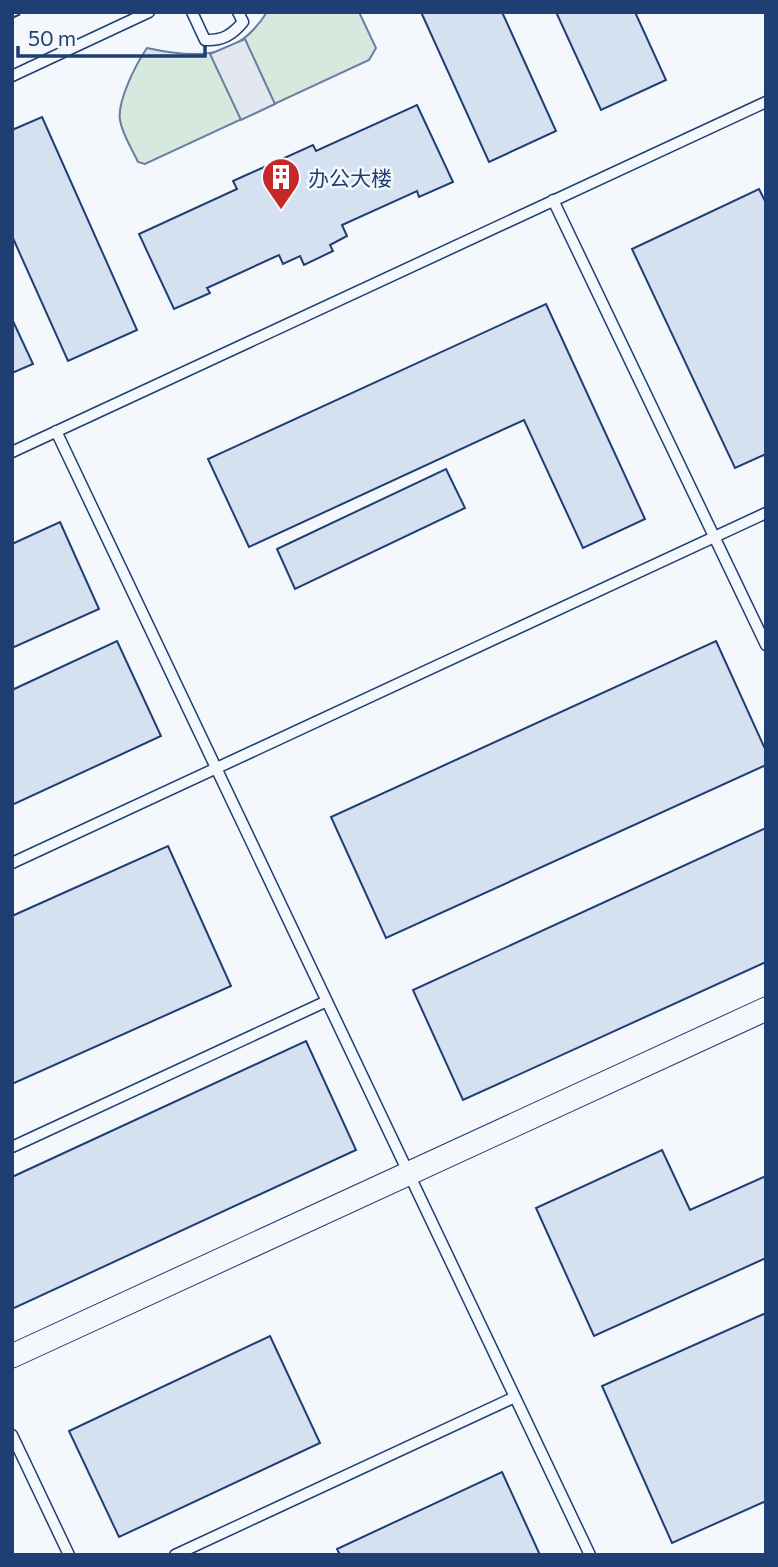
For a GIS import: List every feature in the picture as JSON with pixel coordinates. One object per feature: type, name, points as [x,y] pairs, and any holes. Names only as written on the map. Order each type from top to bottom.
[{"type":"street","points":[[12,1356],[766,1009]]},
{"type":"lane","points":[[12,76],[149,12]]},
{"type":"lane","points":[[192,12],[205,40],[218,41],[234,32],[243,22],[238,12]]},
{"type":"lane","points":[[12,452],[766,102]]},
{"type":"lane","points":[[553,200],[766,645]]},
{"type":"lane","points":[[56,431],[590,1555]]},
{"type":"lane","points":[[12,863],[766,513]]},
{"type":"lane","points":[[12,1147],[327,1002]]},
{"type":"lane","points":[[175,1555],[515,1397]]},
{"type":"lane","points":[[12,1435],[69,1555]]},
{"type":"shaded area","points":[[267,12],[359,12],[376,48],[369,60],[145,164],[138,162],[123,131],[120,112],[128,83],[147,48],[183,54],[214,52],[243,39]]},
{"type":"shaded area","points":[[245,39],[275,104],[241,120],[210,54]]},
{"type":"building","points":[[421,12],[502,12],[556,131],[489,162]]},
{"type":"building","points":[[556,12],[635,12],[666,80],[601,110]]},
{"type":"building","name":"办公大楼","points":[[417,105],[453,182],[419,197],[417,191],[342,225],[347,236],[330,245],[333,251],[304,265],[300,256],[283,264],[279,255],[207,288],[210,293],[174,309],[139,234],[237,189],[233,181],[313,145],[316,151]]},
{"type":"building","points":[[42,117],[137,330],[68,361],[12,236],[12,130]]},
{"type":"building","points":[[759,189],[766,203],[766,454],[735,468],[632,249]]},
{"type":"building","points":[[546,304],[645,519],[583,548],[524,420],[249,547],[208,459]]},
{"type":"building","points":[[12,319],[33,364],[12,373]]},
{"type":"building","points":[[446,469],[465,508],[295,589],[277,549]]},
{"type":"building","points":[[60,522],[99,609],[12,648],[12,544]]},
{"type":"building","points":[[117,641],[161,736],[12,805],[12,690]]},
{"type":"building","points":[[716,641],[766,751],[766,765],[386,938],[331,817]]},
{"type":"building","points":[[766,828],[766,962],[463,1100],[413,990]]},
{"type":"building","points":[[168,846],[231,986],[12,1084],[12,916]]},
{"type":"building","points":[[306,1041],[356,1150],[12,1309],[12,1177]]},
{"type":"building","points":[[662,1150],[690,1210],[766,1176],[766,1258],[594,1336],[536,1208]]},
{"type":"building","points":[[766,1313],[766,1501],[672,1543],[602,1386]]},
{"type":"building","points":[[270,1336],[320,1443],[119,1537],[69,1431]]},
{"type":"building","points":[[502,1472],[540,1555],[340,1555],[337,1549]]},
{"type":"fence","points":[[12,18],[25,12]]},
{"type":"place","name":"办公大楼","points":[[281,211]]}]
